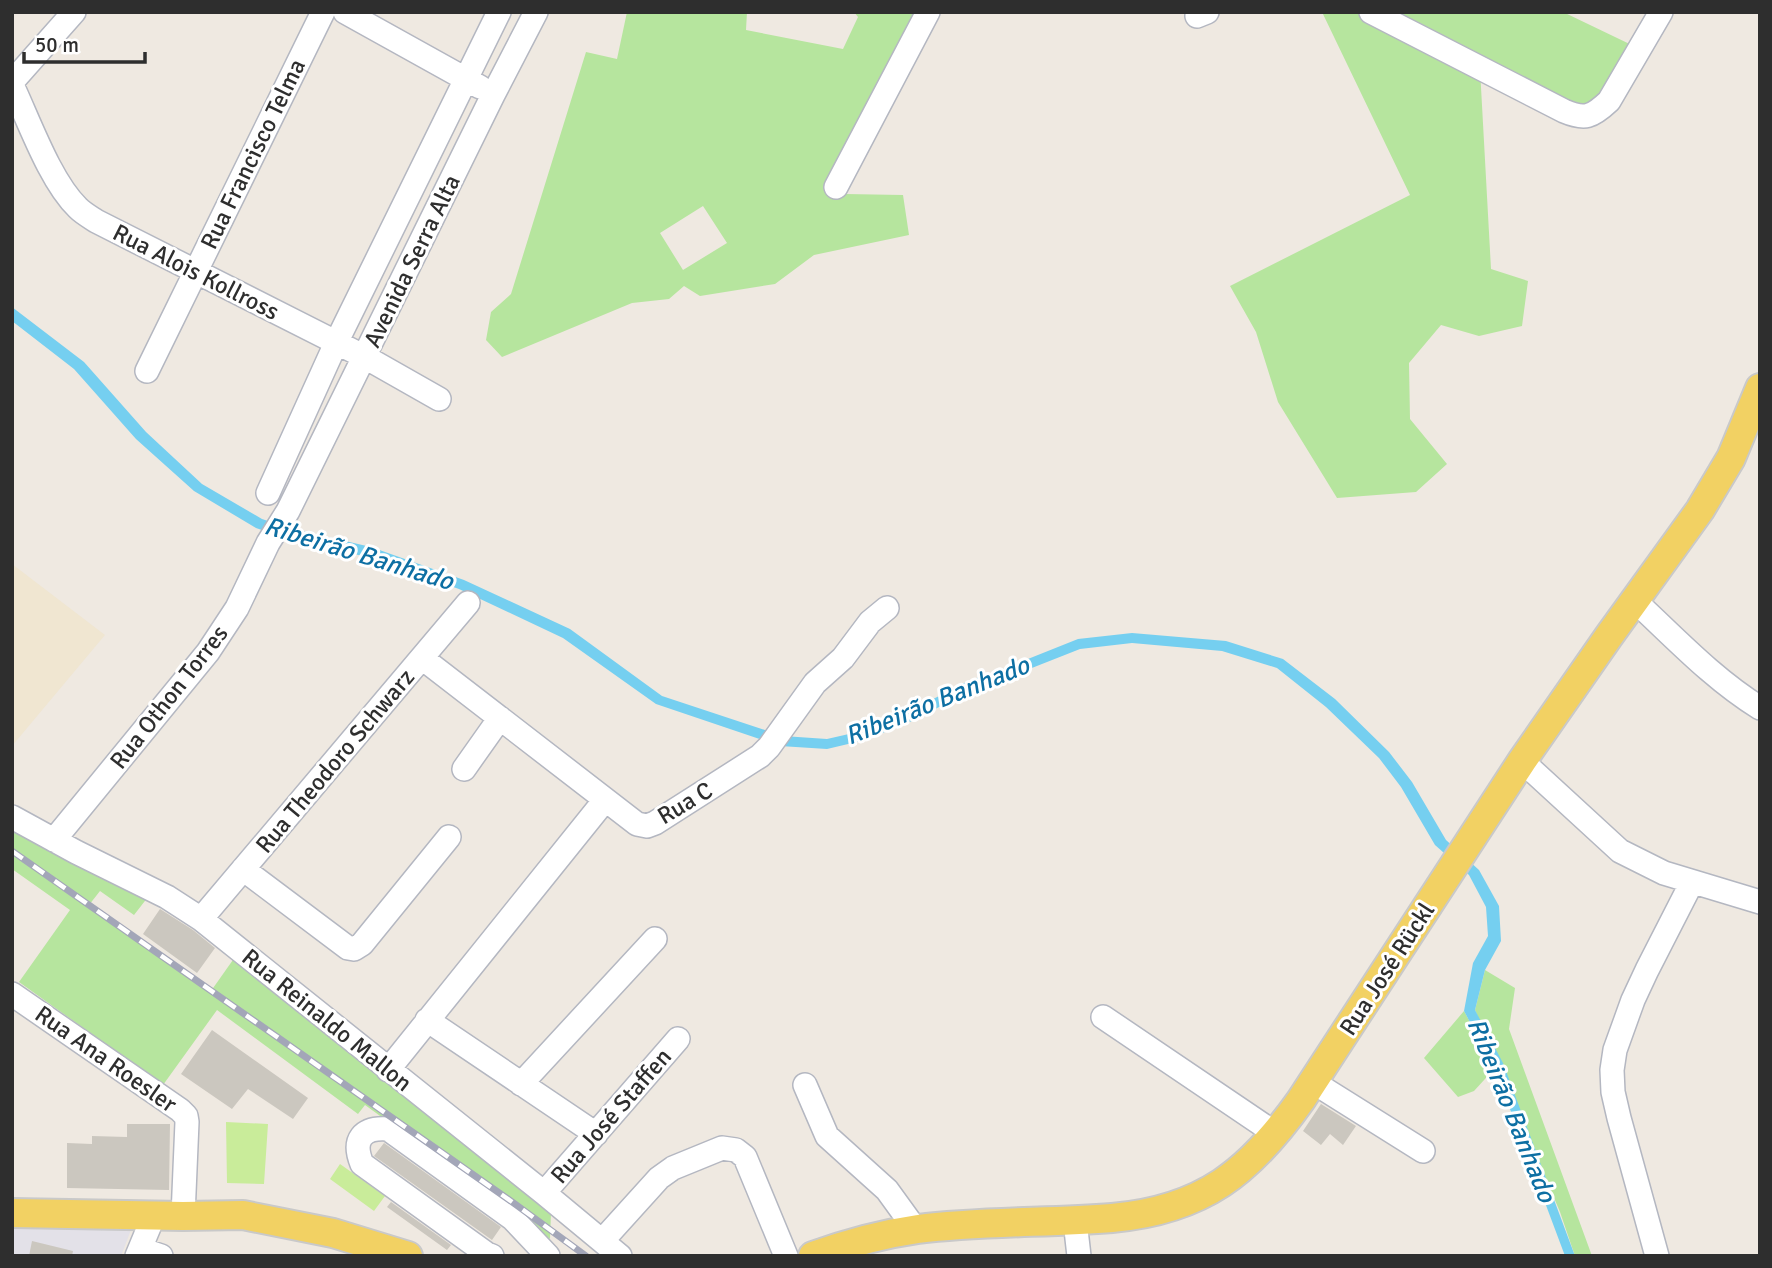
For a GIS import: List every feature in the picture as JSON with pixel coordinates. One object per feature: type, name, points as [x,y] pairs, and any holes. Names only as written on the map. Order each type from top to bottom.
[{"type":"main road","name":"Rua José Rückl","points":[[813,1256],[916,1230],[1137,1216],[1187,1202],[1208,1192],[1233,1177],[1253,1159],[1276,1134],[1313,1082],[1522,761],[1700,510],[1731,458],[1760,388]]},
{"type":"main road","points":[[12,1213],[243,1215],[333,1233],[408,1256]]},
{"type":"street","points":[[12,83],[74,12]]},
{"type":"street","name":"Rua Francisco Telma","points":[[147,371],[323,12]]},
{"type":"street","points":[[345,12],[493,95]]},
{"type":"street","name":"Avenida Serra Alta","points":[[268,494],[336,343],[499,12]]},
{"type":"street","name":"Avenida Serra Alta","points":[[268,543],[288,511],[536,12]]},
{"type":"street","points":[[836,187],[928,12]]},
{"type":"street","points":[[1371,12],[1564,111],[1586,117],[1598,112],[1609,101],[1661,12]]},
{"type":"street","name":"Rua Alois Kollross","points":[[12,83],[53,173],[79,209],[96,221],[365,357],[439,399]]},
{"type":"street","name":"Rua Othon Torres","points":[[54,841],[208,652],[237,608],[268,543]]},
{"type":"street","points":[[1634,600],[1706,666],[1760,708]]},
{"type":"street","name":"Rua Theodoro Schwarz","points":[[201,919],[468,603]]},
{"type":"street","name":"Rua C","points":[[422,658],[637,824],[647,825],[655,823],[753,761],[769,747],[815,683],[850,650],[870,622],[887,608]]},
{"type":"street","points":[[464,769],[500,718]]},
{"type":"street","points":[[1522,761],[1620,851],[1651,868],[1760,902]]},
{"type":"street","points":[[388,1070],[605,800]]},
{"type":"street","name":"Rua Reinaldo Mallon","points":[[12,817],[167,897],[201,919],[620,1256]]},
{"type":"street","points":[[243,869],[354,950],[362,944],[449,837]]},
{"type":"street","points":[[1657,1256],[1619,1118],[1612,1070],[1615,1050],[1633,1000],[1692,882]]},
{"type":"street","points":[[521,1084],[655,939]]},
{"type":"street","name":"Rua Ana Roesler","points":[[12,994],[186,1116],[183,1216]]},
{"type":"street","points":[[1103,1017],[1276,1134]]},
{"type":"street","points":[[427,1020],[596,1134]]},
{"type":"street","name":"Rua José Staffen","points":[[544,1193],[678,1040]]},
{"type":"street","points":[[1313,1082],[1423,1151]]},
{"type":"street","points":[[805,1085],[827,1136],[887,1190],[916,1230]]},
{"type":"street","points":[[492,1256],[362,1164],[357,1150],[361,1136],[373,1128],[388,1129],[513,1219],[548,1256]]},
{"type":"street","points":[[602,1241],[659,1178],[673,1168],[722,1148],[736,1150],[745,1157],[786,1256]]},
{"type":"street","points":[[146,1254],[154,1215]]},
{"type":"street","points":[[1075,1221],[1079,1256]]},
{"type":"shaded area","points":[[12,564],[105,635],[12,746]]},
{"type":"shaded area","points":[[12,1226],[131,1230],[121,1256],[12,1256]]},
{"type":"green space","points":[[627,12],[747,12],[746,30],[843,49],[858,17],[854,12],[917,12],[834,171],[845,194],[903,195],[909,235],[814,255],[775,284],[700,296],[684,286],[669,299],[632,303],[502,357],[486,340],[491,312],[511,294],[586,52],[617,59]],"holes":[[[703,206],[727,243],[683,270],[660,233]]]},
{"type":"green space","points":[[1322,12],[1563,12],[1640,49],[1598,112],[1480,69],[1491,269],[1528,281],[1522,326],[1479,336],[1441,325],[1409,363],[1410,419],[1447,464],[1416,492],[1337,498],[1278,402],[1256,332],[1230,286],[1410,195]]},
{"type":"green space","points":[[12,827],[148,897],[134,915],[100,891],[89,905],[211,991],[235,957],[551,1213],[550,1239],[365,1105],[358,1114],[217,1010],[163,1085],[19,982],[70,910],[12,869]]},
{"type":"green space","points":[[1485,970],[1515,988],[1509,1029],[1592,1256],[1575,1256],[1560,1212],[1475,1010]]},
{"type":"green space","points":[[1464,1011],[1495,1068],[1474,1091],[1458,1097],[1424,1058]]},
{"type":"green space","points":[[226,1122],[268,1124],[264,1184],[227,1183]]},
{"type":"green space","points":[[340,1164],[385,1196],[374,1211],[330,1179]]},
{"type":"water","name":"Ribeirão Banhado","points":[[12,307],[84,362],[146,432],[202,484],[262,519],[371,547],[464,580],[570,629],[662,696],[783,736],[827,739],[862,731],[908,712],[970,680],[1078,639],[1132,633],[1226,641],[1283,659],[1335,699],[1389,752],[1412,782],[1446,840],[1479,870],[1499,906],[1501,941],[1485,970],[1475,1010],[1503,1063],[1575,1256],[1565,1256],[1495,1069],[1464,1011],[1473,963],[1488,936],[1486,907],[1469,875],[1435,845],[1401,787],[1379,758],[1326,707],[1277,668],[1222,651],[1132,643],[1080,649],[974,689],[912,721],[865,740],[827,749],[780,746],[656,704],[563,638],[459,589],[367,557],[285,538],[256,528],[194,491],[136,439],[74,369],[12,321]]},
{"type":"building","points":[[160,909],[215,948],[197,973],[143,934]]},
{"type":"building","points":[[212,1030],[308,1098],[293,1119],[248,1089],[232,1109],[181,1074]]},
{"type":"building","points":[[1321,1104],[1356,1126],[1343,1145],[1330,1134],[1321,1145],[1303,1131]]},
{"type":"building","points":[[127,1124],[170,1124],[169,1190],[67,1188],[67,1143],[92,1144],[92,1136],[127,1137]]},
{"type":"building","points":[[384,1143],[501,1227],[492,1240],[374,1156]]},
{"type":"building","points":[[391,1202],[451,1245],[447,1250],[387,1207]]},
{"type":"building","points":[[32,1241],[73,1251],[72,1256],[29,1256]]},
{"type":"railway","points":[[12,851],[586,1256]]}]
